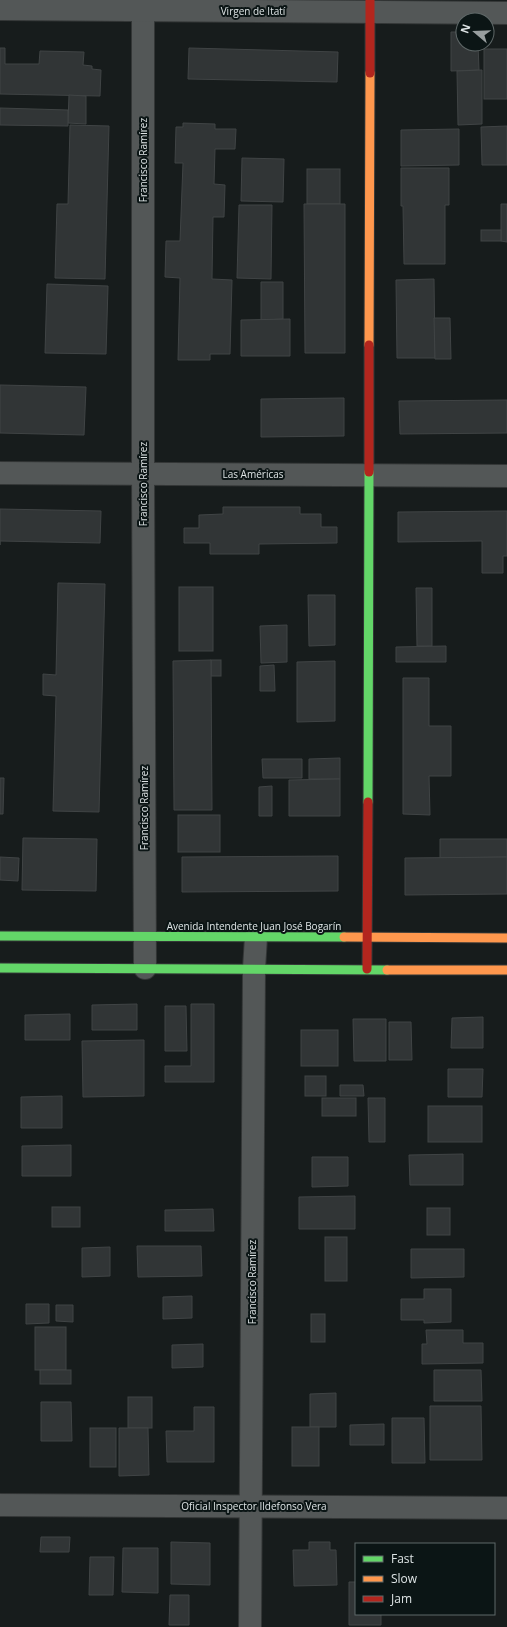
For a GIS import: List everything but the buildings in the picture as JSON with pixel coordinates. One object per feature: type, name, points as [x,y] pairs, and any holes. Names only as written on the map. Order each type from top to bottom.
[{"type":"street","name":"Virgen de Itatí","points":[[0,9],[143,5],[370,6],[507,13]]},
{"type":"street","name":"Francisco Ramírez","points":[[143,5],[145,968]]},
{"type":"street","points":[[367,969],[370,6]]},
{"type":"street","name":"Las Américas","points":[[0,473],[507,476]]},
{"type":"street","name":"Avenida Intendente Juan José Bogarín","points":[[0,936],[507,938]]},
{"type":"street","name":"Francisco Ramírez","points":[[250,1627],[254,969],[256,937]]},
{"type":"street","points":[[0,968],[507,970]]},
{"type":"street","name":"Oficial Inspector Ildefonso Vera","points":[[0,1505],[507,1508]]},
{"type":"traffic: fast","points":[[368,802],[369,472]]},
{"type":"traffic: fast","points":[[0,936],[344,937]]},
{"type":"traffic: fast","points":[[0,968],[387,970]]},
{"type":"traffic: slow","points":[[369,345],[370,73]]},
{"type":"traffic: slow","points":[[344,937],[507,938]]},
{"type":"traffic: slow","points":[[387,970],[507,970]]},
{"type":"traffic: jam","points":[[370,0],[370,73]]},
{"type":"traffic: jam","points":[[369,345],[369,472]]},
{"type":"traffic: jam","points":[[367,969],[368,802]]}]
